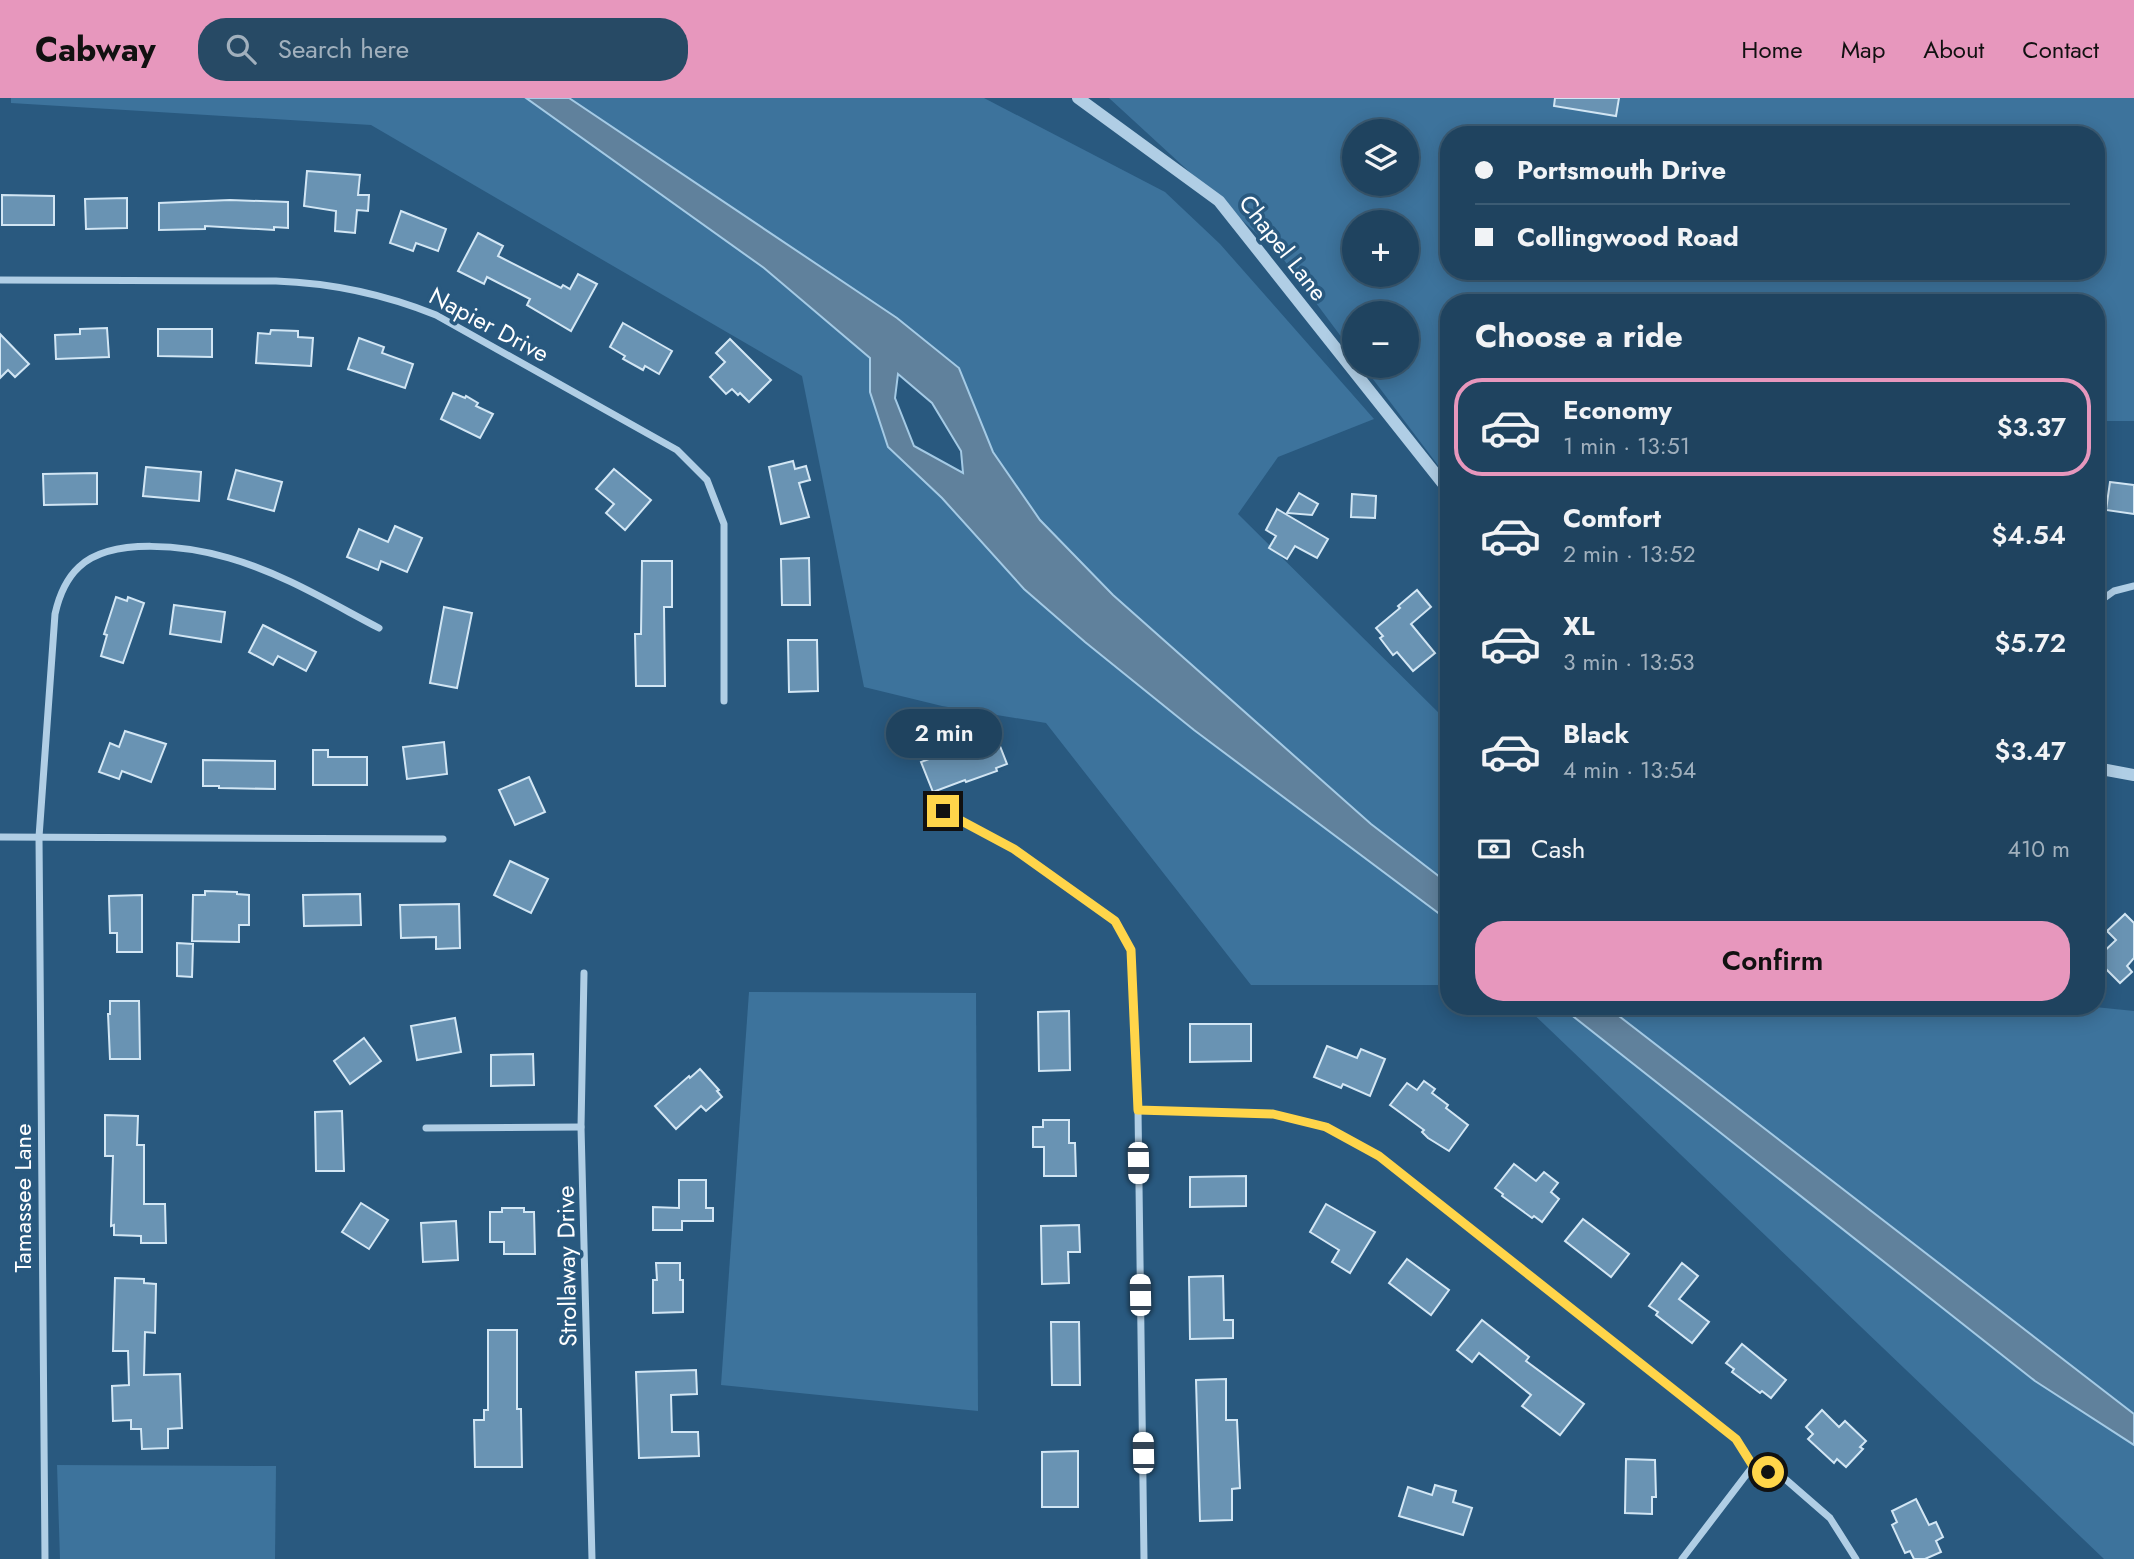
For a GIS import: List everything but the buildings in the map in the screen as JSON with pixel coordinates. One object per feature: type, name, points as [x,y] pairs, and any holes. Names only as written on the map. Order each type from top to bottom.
[{"type":"street","name":"Chapel Lane","points":[[1078,98],[1219,201],[1440,480]]},
{"type":"street","name":"Napier Drive","points":[[0,280],[276,281],[314,283],[360,291],[405,303],[436,315],[677,450],[708,480],[724,524],[724,701]]},
{"type":"street","name":"Tamassee Lane","points":[[46,1559],[39,837],[55,614],[60,594],[79,566],[102,552],[136,547],[175,548],[228,558],[284,579],[379,628]]},
{"type":"street","points":[[2105,598],[2114,591],[2134,586]]},
{"type":"street","points":[[2105,770],[2134,775]]},
{"type":"street","points":[[943,811],[1014,849],[1115,921],[1131,950],[1138,1110],[1144,1559]]},
{"type":"street","points":[[0,836],[443,839]]},
{"type":"street","name":"Strollaway Drive","points":[[584,973],[581,1127],[592,1559]]},
{"type":"street","points":[[1138,1110],[1273,1114],[1326,1127],[1379,1156],[1736,1439],[1753,1466],[1784,1478],[1830,1518],[1856,1559]]},
{"type":"street","points":[[426,1128],[581,1127]]},
{"type":"street","points":[[1682,1559],[1753,1466]]},
{"type":"shaded area","points":[[11,98],[526,98],[764,268],[871,359],[870,392],[888,447],[942,498],[1024,589],[1194,730],[1440,914],[1440,985],[1251,985],[1046,723],[942,706],[864,687],[802,376],[371,125],[11,103]]},
{"type":"shaded area","points":[[526,98],[569,98],[897,318],[959,368],[993,452],[1040,520],[1113,595],[1371,824],[1440,877],[1440,914],[1194,730],[1024,589],[942,498],[888,447],[870,392],[870,358],[764,268]],"holes":[[[898,374],[932,403],[961,451],[963,473],[914,446],[895,398]]]},
{"type":"shaded area","points":[[569,98],[984,98],[1165,192],[1220,244],[1374,419],[1278,457],[1238,514],[1440,714],[1440,877],[1371,824],[1113,595],[1040,520],[993,452],[959,368],[897,318]]},
{"type":"shaded area","points":[[1109,98],[2134,98],[2134,421],[2105,421],[2105,294],[1440,294],[1440,468],[1372,378],[1419,378],[1419,301],[1342,301],[1342,338],[1281,256]]},
{"type":"shaded area","points":[[749,992],[976,993],[978,1411],[721,1385]]},
{"type":"shaded area","points":[[2105,1008],[2134,1011],[2134,1414],[1618,1015],[2105,1015]]},
{"type":"shaded area","points":[[1534,1015],[1571,1015],[2035,1381],[2134,1445],[2134,1559],[2104,1559]]},
{"type":"shaded area","points":[[1571,1015],[1618,1015],[2134,1414],[2134,1445],[2035,1381]]},
{"type":"shaded area","points":[[57,1465],[276,1466],[275,1559],[60,1559]]},
{"type":"route","points":[[943,811],[1014,849],[1115,921],[1131,950],[1138,1110],[1273,1114],[1326,1127],[1379,1156],[1736,1439],[1753,1466],[1768,1472]]}]
